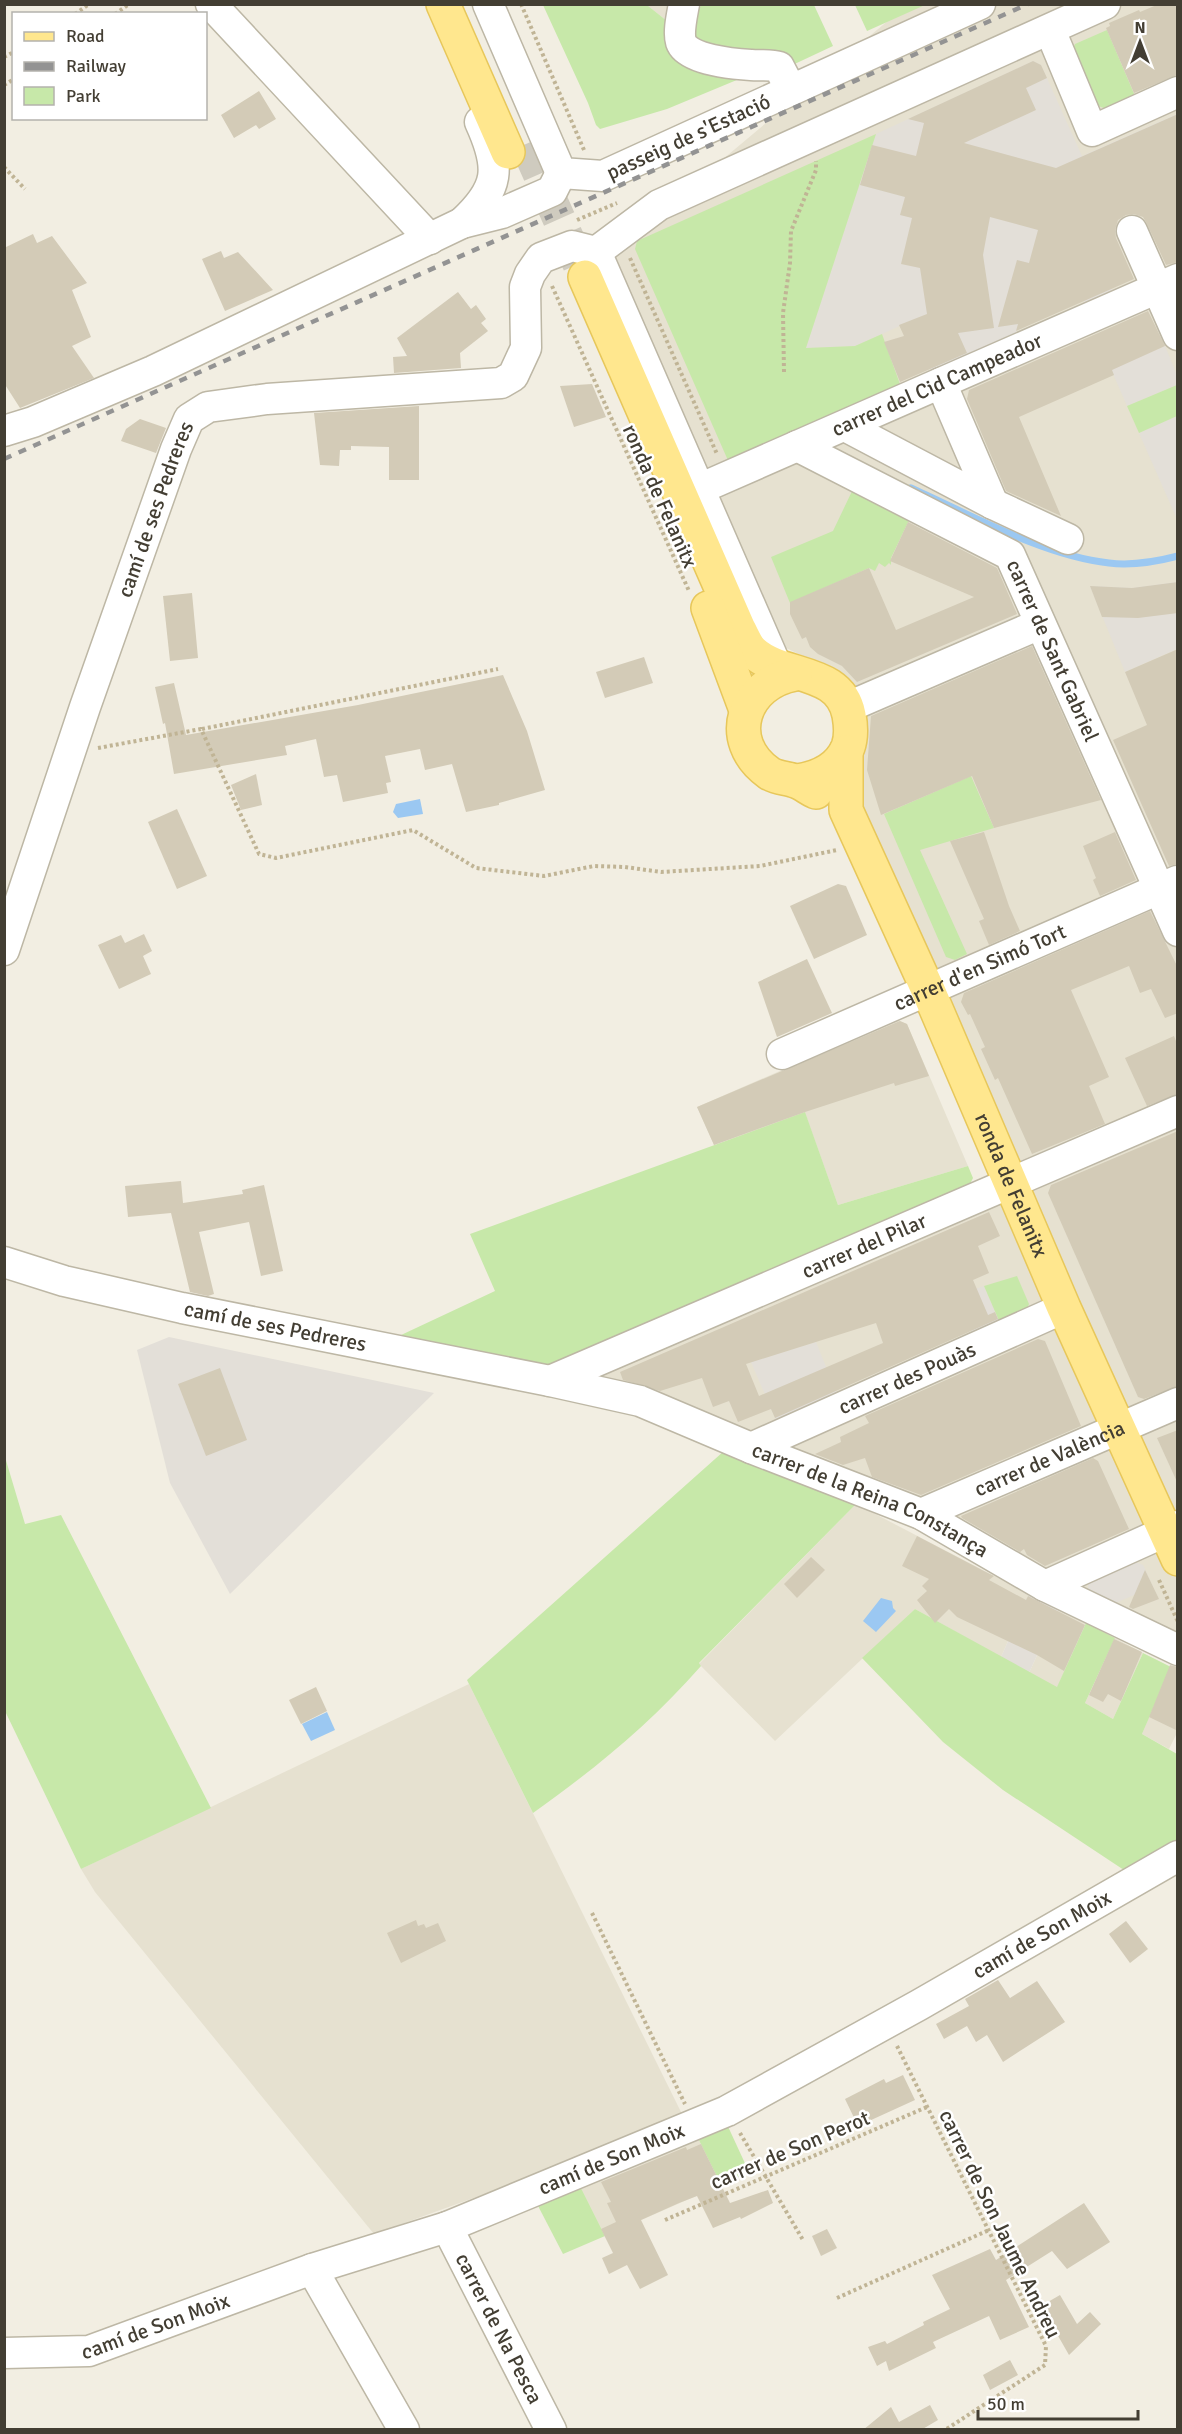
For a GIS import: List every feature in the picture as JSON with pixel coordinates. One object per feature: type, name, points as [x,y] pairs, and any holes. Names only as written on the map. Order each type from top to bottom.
[{"type":"main road","points":[[443,4],[517,148],[467,4]]},
{"type":"main road","name":"ronda de Felanitx","points":[[583,271],[739,629],[753,652],[785,669]]},
{"type":"main road","name":"ronda de Felanitx","points":[[583,271],[746,710]]},
{"type":"main road","points":[[785,669],[813,676],[830,685],[848,707],[851,727],[846,752],[846,810],[797,781],[770,774],[753,758],[745,741],[746,710],[757,692],[785,669]]},
{"type":"main road","points":[[797,781],[816,778],[829,771],[846,752]]},
{"type":"main road","name":"ronda de Felanitx","points":[[846,810],[928,990],[1118,1429],[1173,1539]]},
{"type":"street","points":[[211,4],[430,239]]},
{"type":"street","points":[[426,4],[493,150],[494,167],[491,187],[480,206],[462,224]]},
{"type":"street","points":[[4,431],[33,422],[153,371],[462,224],[502,213],[552,191],[561,173],[488,4]]},
{"type":"street","points":[[684,4],[681,18],[681,42],[687,51],[700,57],[716,60],[779,67],[791,90]]},
{"type":"street","name":"passeig de s'Estació","points":[[561,173],[603,176],[980,4]]},
{"type":"street","points":[[785,669],[698,490],[583,271],[659,205],[1105,4]]},
{"type":"street","points":[[1050,30],[1092,131],[1178,92]]},
{"type":"street","points":[[1132,231],[1168,283],[1178,335]]},
{"type":"street","name":"camí de ses Pedreres","points":[[4,950],[70,753],[176,449],[189,419],[208,407],[267,399],[501,383],[513,376],[526,348],[525,286],[540,258],[572,246],[583,271]]},
{"type":"street","name":"carrer del Cid Campeador","points":[[698,490],[1168,283]]},
{"type":"street","points":[[941,383],[993,504]]},
{"type":"street","points":[[844,426],[993,504],[1068,538]]},
{"type":"street","name":"carrer de Sant Gabriel","points":[[797,446],[1010,555],[1040,624],[1168,885],[1178,931]]},
{"type":"street","points":[[848,707],[1040,624]]},
{"type":"street","name":"carrer d'en Simó Tort","points":[[782,1054],[1168,885]]},
{"type":"street","name":"carrer del Pilar","points":[[550,1381],[1178,1111]]},
{"type":"street","name":"camí de ses Pedreres","points":[[4,1262],[64,1281],[182,1308],[550,1381]]},
{"type":"street","name":"carrer des Pouàs","points":[[751,1448],[1064,1308]]},
{"type":"street","name":"carrer de la Reina Constança","points":[[550,1381],[640,1401],[751,1448],[921,1514],[1045,1586],[1178,1650]]},
{"type":"street","name":"carrer de València","points":[[921,1514],[1178,1403]]},
{"type":"street","points":[[1045,1586],[1173,1539]]},
{"type":"street","name":"camí de Son Moix","points":[[4,2354],[89,2350],[312,2269],[447,2227],[695,2125],[727,2111],[886,2023],[1178,1856]]},
{"type":"street","name":"carrer de Na Pesca","points":[[447,2227],[551,2430]]},
{"type":"street","points":[[312,2269],[404,2430]]},
{"type":"path","points":[[522,4],[585,154]]},
{"type":"path","points":[[784,372],[783,313],[790,263],[791,231],[816,170],[817,155],[809,138]]},
{"type":"path","points":[[4,167],[25,189]]},
{"type":"path","points":[[628,248],[650,304],[728,477]]},
{"type":"path","points":[[70,753],[498,669]]},
{"type":"path","points":[[201,729],[259,854],[276,858],[413,830],[476,868],[544,876],[594,866],[661,872],[760,866],[839,850],[860,842]]},
{"type":"path","points":[[592,1913],[695,2125]]},
{"type":"path","name":"carrer de Son Jaume Andreu","points":[[886,2023],[1046,2346],[1045,2365],[945,2430]]},
{"type":"path","name":"carrer de Son Perot","points":[[665,2220],[927,2108]]},
{"type":"path","points":[[727,2111],[803,2240]]},
{"type":"path","points":[[837,2298],[988,2230]]},
{"type":"shaded area","points":[[647,5],[701,5],[687,37]]},
{"type":"shaded area","points":[[901,5],[1177,5],[1177,1641],[589,1380],[1004,1197],[841,826],[839,679],[784,647],[605,258],[902,9]]},
{"type":"shaded area","points":[[1033,61],[1041,65],[1082,156],[1177,114],[1089,236],[1113,292],[1085,304],[1069,266],[1030,282],[1016,334],[931,371],[911,321],[855,346],[806,348],[876,134]]},
{"type":"shaded area","points":[[1165,346],[1177,375],[1177,385],[1127,406],[1111,369]]},
{"type":"shaded area","points":[[1177,416],[1177,519],[1139,433]]},
{"type":"shaded area","points":[[1177,582],[1177,649],[1125,672],[1090,586],[1132,588]]},
{"type":"shaded area","points":[[897,1020],[907,1024],[968,1166],[838,1205],[805,1113],[714,1145],[697,1107]]},
{"type":"shaded area","points":[[984,1286],[1000,1323],[973,1335],[957,1295]]},
{"type":"shaded area","points":[[169,1337],[434,1393],[230,1594],[170,1483],[137,1350]]},
{"type":"shaded area","points":[[816,1342],[837,1394],[776,1420],[751,1362]]},
{"type":"shaded area","points":[[856,1504],[1029,1594],[1001,1657],[915,1609],[775,1741],[699,1664]]},
{"type":"shaded area","points":[[1135,1562],[1143,1565],[1153,1587],[1113,1604],[1088,1593],[1088,1584]]},
{"type":"shaded area","points":[[1029,1594],[1058,1609],[1029,1673],[1001,1657]]},
{"type":"shaded area","points":[[1058,1609],[1086,1623],[1057,1688],[1029,1673]]},
{"type":"shaded area","points":[[1115,1638],[1143,1653],[1113,1719],[1085,1703]]},
{"type":"shaded area","points":[[1177,1671],[1178,1731],[1169,1749],[1142,1734],[1149,1717]]},
{"type":"shaded area","points":[[469,1684],[682,2114],[520,2181],[374,2234],[95,1892],[81,1869]]},
{"type":"shaded area","points":[[695,2132],[721,2185],[605,2236],[579,2184]]},
{"type":"green space","points":[[543,5],[647,5],[687,37],[701,5],[814,5],[833,46],[769,76],[744,77],[667,109],[600,129],[596,125]]},
{"type":"green space","points":[[855,5],[925,5],[867,31]]},
{"type":"green space","points":[[1107,30],[1135,96],[1106,109],[1096,105],[1072,51],[1075,44]]},
{"type":"green space","points":[[876,134],[806,348],[855,346],[882,334],[901,387],[730,465],[635,249],[637,241]]},
{"type":"green space","points":[[1177,385],[1177,416],[1139,433],[1127,406]]},
{"type":"green space","points":[[854,487],[912,514],[891,558],[891,565],[889,563],[885,567],[879,563],[875,571],[869,568],[790,603],[771,557],[833,531]]},
{"type":"green space","points":[[971,776],[994,828],[920,850],[967,954],[955,960],[946,957],[884,814]]},
{"type":"green space","points":[[805,1112],[838,1205],[968,1166],[973,1178],[969,1186],[531,1375],[384,1343],[495,1291],[470,1234]]},
{"type":"green space","points":[[1017,1276],[1029,1304],[1026,1312],[1000,1323],[984,1286]]},
{"type":"green space","points":[[724,1451],[856,1504],[699,1663],[701,1666],[662,1708],[600,1762],[533,1813],[467,1680]]},
{"type":"green space","points":[[5,1457],[25,1524],[61,1515],[211,1808],[81,1869],[5,1711]]},
{"type":"green space","points":[[915,1609],[1057,1687],[1086,1623],[1115,1638],[1085,1703],[1113,1719],[1143,1653],[1171,1667],[1142,1734],[1177,1754],[1177,1851],[1133,1876],[1003,1790],[943,1742],[862,1658]]},
{"type":"green space","points":[[725,2120],[749,2172],[721,2185],[695,2132]]},
{"type":"green space","points":[[579,2184],[605,2236],[563,2254],[536,2202]]},
{"type":"water","points":[[420,799],[423,814],[398,818],[393,812],[396,804]]},
{"type":"water","points":[[881,1598],[892,1601],[896,1611],[876,1632],[863,1621]]},
{"type":"water","points":[[327,1712],[335,1730],[311,1741],[302,1724]]},
{"type":"building","points":[[1159,4],[1178,4],[1177,75],[1134,93],[1106,28],[1110,26],[1109,23]]},
{"type":"building","points":[[1033,61],[1041,65],[1047,78],[1026,88],[1036,110],[964,143],[1056,168],[1178,114],[1178,262],[1166,265],[1143,217],[1134,214],[1126,215],[1118,220],[1115,230],[1116,238],[1134,279],[1016,331],[1018,324],[998,327],[1017,260],[1029,263],[1038,230],[990,217],[983,255],[994,328],[958,333],[967,353],[900,382],[884,342],[904,336],[899,325],[927,314],[920,268],[901,264],[912,218],[900,215],[905,197],[860,185],[872,145],[916,156],[924,123],[908,119]]},
{"type":"building","points":[[259,91],[276,119],[259,129],[256,125],[234,138],[221,115]]},
{"type":"building","points":[[33,234],[37,243],[52,236],[87,283],[72,290],[91,337],[72,346],[94,378],[20,408],[4,383],[4,248]]},
{"type":"building","points":[[221,251],[224,258],[238,252],[273,290],[225,311],[202,259]]},
{"type":"building","points":[[458,292],[471,309],[476,305],[486,319],[481,323],[488,331],[460,353],[461,368],[394,373],[393,357],[407,356],[397,338]]},
{"type":"building","points":[[1148,311],[1165,346],[1112,370],[1114,375],[1019,417],[1061,516],[1006,491],[967,399],[969,390]]},
{"type":"building","points":[[592,384],[606,417],[574,427],[560,386]]},
{"type":"building","points":[[419,406],[419,480],[389,480],[389,447],[351,446],[351,450],[340,450],[339,466],[320,465],[314,413]]},
{"type":"building","points":[[140,419],[166,428],[156,453],[121,441],[126,429]]},
{"type":"building","points":[[908,522],[997,568],[1017,614],[857,682],[842,666],[818,654],[810,647],[806,637],[802,639],[790,614],[790,602],[869,568],[896,630],[974,597],[890,561]]},
{"type":"building","points":[[1178,582],[1178,613],[1138,618],[1102,617],[1090,586],[1132,588]]},
{"type":"building","points":[[192,593],[198,658],[170,661],[163,596]]},
{"type":"building","points":[[1032,646],[1101,800],[994,828],[972,776],[881,815],[867,770],[871,716]]},
{"type":"building","points":[[1178,649],[1178,864],[1169,866],[1113,740],[1147,725],[1125,672]]},
{"type":"building","points":[[644,657],[653,683],[605,698],[596,672]]},
{"type":"building","points":[[503,675],[527,731],[545,790],[499,803],[499,805],[466,812],[452,764],[425,770],[420,749],[385,756],[391,782],[386,783],[388,793],[343,802],[337,775],[324,777],[316,739],[285,746],[287,755],[174,774],[165,723],[163,724],[155,687],[174,683],[186,735],[358,705]]},
{"type":"building","points":[[256,774],[262,805],[241,810],[231,785]]},
{"type":"building","points":[[177,809],[207,876],[177,889],[148,822]]},
{"type":"building","points":[[984,832],[1020,931],[989,945],[979,921],[984,919],[950,841]]},
{"type":"building","points":[[1115,832],[1136,880],[1100,896],[1093,880],[1096,878],[1083,846]]},
{"type":"building","points":[[838,884],[846,886],[867,935],[814,959],[790,906]]},
{"type":"building","points":[[1150,911],[1178,968],[1178,1013],[1165,1018],[1151,989],[1140,993],[1129,966],[1071,990],[1109,1077],[1089,1086],[1105,1124],[1032,1154],[998,1078],[995,1080],[981,1049],[985,1047],[970,1014],[968,1015],[961,1002],[964,993]]},
{"type":"building","points":[[144,934],[152,951],[143,956],[151,974],[119,989],[98,945],[121,935],[125,943]]},
{"type":"building","points":[[807,959],[832,1013],[777,1037],[758,982]]},
{"type":"building","points":[[900,1021],[907,1024],[929,1076],[895,1086],[894,1083],[714,1145],[697,1107]]},
{"type":"building","points":[[1174,1036],[1178,1046],[1178,1094],[1147,1106],[1125,1058]]},
{"type":"building","points":[[1178,1131],[1178,1386],[1144,1399],[1138,1397],[1048,1193],[1051,1185]]},
{"type":"building","points":[[181,1181],[183,1203],[243,1194],[242,1190],[264,1185],[283,1271],[261,1276],[249,1222],[199,1232],[214,1294],[208,1296],[190,1292],[171,1213],[128,1217],[125,1186]]},
{"type":"building","points":[[989,1212],[1000,1236],[978,1246],[989,1273],[973,1280],[988,1315],[995,1312],[998,1319],[775,1418],[771,1409],[738,1422],[729,1401],[713,1407],[702,1378],[660,1391],[623,1380],[620,1372]],"holes":[[[876,1323],[883,1343],[759,1396],[746,1364]]]},
{"type":"building","points":[[1038,1339],[1045,1341],[1081,1426],[921,1495],[872,1477],[865,1458],[843,1465],[815,1454],[841,1442],[840,1437],[869,1423],[865,1416]]},
{"type":"building","points":[[220,1368],[247,1440],[206,1456],[178,1384]]},
{"type":"building","points":[[1178,1430],[1178,1484],[1157,1438]]},
{"type":"building","points":[[1093,1458],[1098,1461],[1129,1529],[1045,1566],[1027,1555],[1024,1549],[1020,1552],[961,1516]]},
{"type":"building","points":[[917,1536],[994,1576],[989,1580],[1026,1600],[1028,1596],[1085,1625],[1064,1671],[1037,1655],[957,1617],[949,1609],[935,1623],[917,1600],[927,1591],[922,1586],[929,1579],[902,1566]]},
{"type":"building","points":[[811,1557],[825,1570],[797,1598],[784,1584]]},
{"type":"building","points":[[1145,1570],[1159,1599],[1133,1609],[1129,1607]]},
{"type":"building","points":[[1114,1639],[1142,1652],[1121,1701],[1108,1694],[1103,1702],[1089,1695]]},
{"type":"building","points":[[1170,1665],[1178,1667],[1178,1731],[1149,1717]]},
{"type":"building","points":[[316,1687],[327,1711],[301,1724],[289,1700]]},
{"type":"building","points":[[416,1920],[418,1926],[424,1924],[426,1928],[438,1923],[446,1941],[401,1963],[387,1933]]},
{"type":"building","points":[[1126,1921],[1148,1949],[1130,1963],[1109,1934]]},
{"type":"building","points":[[998,1980],[1010,1998],[1037,1981],[1065,2022],[1003,2062],[987,2035],[976,2042],[967,2026],[944,2039],[936,2024],[969,2006],[965,1999]]},
{"type":"building","points":[[903,2075],[915,2100],[858,2126],[845,2099],[884,2079],[886,2083]]},
{"type":"building","points":[[701,2144],[730,2203],[768,2190],[773,2203],[741,2219],[740,2217],[713,2228],[697,2196],[679,2203],[641,2220],[668,2275],[640,2289],[627,2265],[609,2274],[602,2258],[613,2253],[601,2229],[616,2222],[607,2203],[611,2202],[601,2182],[686,2147],[687,2150]]},
{"type":"building","points":[[1084,2203],[1110,2242],[1067,2269],[1052,2251],[1006,2280],[1029,2327],[1000,2340],[989,2316],[933,2342],[936,2348],[889,2371],[886,2361],[877,2366],[868,2347],[885,2341],[887,2344],[950,2309],[932,2275],[990,2249],[996,2260]]},
{"type":"building","points":[[827,2229],[837,2248],[821,2256],[812,2236]]},
{"type":"building","points":[[1060,2295],[1077,2324],[1090,2312],[1101,2324],[1069,2355],[1041,2306]]},
{"type":"building","points":[[1010,2360],[1018,2375],[990,2390],[983,2375]]},
{"type":"building","points":[[930,2405],[938,2420],[921,2430],[863,2430],[891,2407],[899,2422]]},
{"type":"waterway","points":[[911,488],[1008,533],[1084,559],[1135,564],[1178,556]]},
{"type":"tunnel","points":[[526,144],[583,273]]},
{"type":"railway","points":[[4,459],[1028,4]]}]
